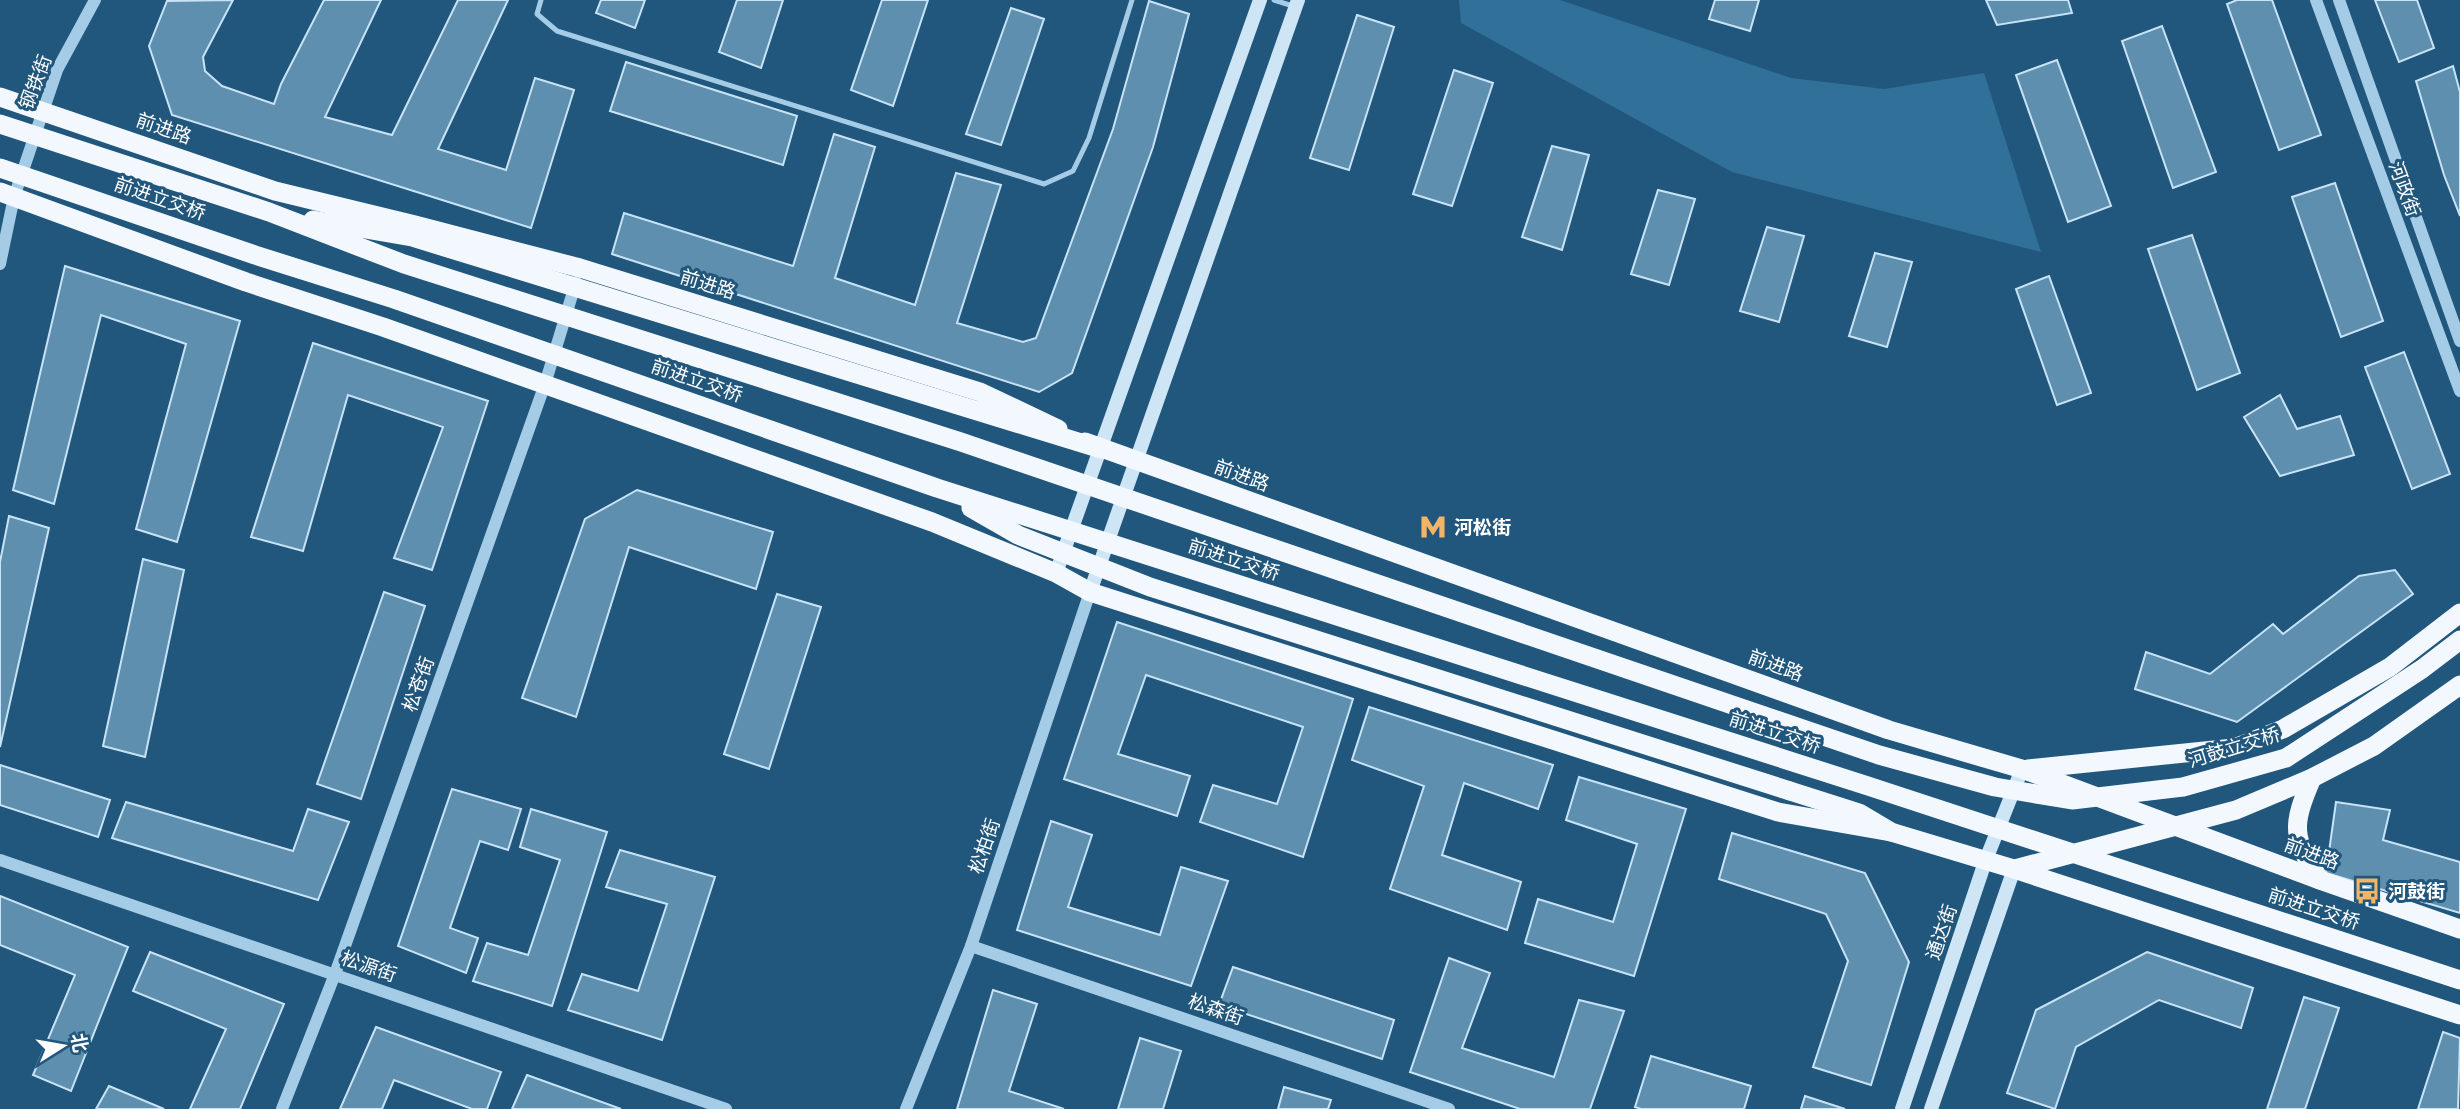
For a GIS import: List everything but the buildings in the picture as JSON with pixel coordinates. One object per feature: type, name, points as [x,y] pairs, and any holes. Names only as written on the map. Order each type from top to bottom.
[{"type":"highway","name":"前进路","points":[[0,97],[275,191],[580,268],[980,392],[1101,449],[1889,730],[2022,769],[2460,929]]},
{"type":"highway","name":"前进立交桥","points":[[0,124],[269,212],[404,264],[961,442],[1879,755],[1995,787],[2072,800]]},
{"type":"highway","name":"前进立交桥","points":[[0,167],[255,255],[407,303],[937,488],[1894,794],[2460,980]]},
{"type":"highway","points":[[7,195],[246,282],[545,384],[932,522],[1056,573],[1090,592],[1778,812],[1891,832],[2014,869],[2460,1015]]},
{"type":"highway","points":[[269,212],[412,237],[1101,449]]},
{"type":"highway","points":[[937,488],[1018,534],[1150,587],[1790,790],[1859,813],[1891,832]]},
{"type":"highway","points":[[2022,769],[2234,748],[2283,729],[2390,667],[2460,613]]},
{"type":"highway","name":"河鼓立交桥","points":[[2072,800],[2183,787],[2286,758],[2422,669],[2460,640]]},
{"type":"highway","points":[[2014,869],[2236,810],[2312,778],[2374,746],[2460,685]]},
{"type":"highway","points":[[2312,778],[2303,798],[2297,836],[2302,853],[2320,880]]},
{"type":"main road","points":[[1056,573],[1260,0]]},
{"type":"main road","points":[[1090,592],[1297,3]]},
{"type":"main road","name":"通达街","points":[[1902,1109],[1985,862],[2022,769]]},
{"type":"main road","points":[[1931,1109],[2014,869]]},
{"type":"street","name":"钢铁街","points":[[0,264],[7,195],[44,110],[57,70],[95,0]]},
{"type":"street","name":"河政街","points":[[2316,0],[2460,391]]},
{"type":"street","name":"河政街","points":[[2339,0],[2460,341]]},
{"type":"street","name":"松苍街","points":[[282,1109],[335,974],[545,384],[580,268]]},
{"type":"street","name":"松柏街","points":[[906,1109],[971,946],[1090,592]]},
{"type":"street","name":"松源街","points":[[0,860],[726,1109]]},
{"type":"street","name":"松森街","points":[[971,946],[1449,1109]]},
{"type":"lane","points":[[541,0],[537,14],[557,31],[1044,184],[1073,171],[1090,138],[1132,0]]},
{"type":"lane","points":[[1274,0],[1297,3]]},
{"type":"shaded area","points":[[1459,0],[1560,0],[1791,78],[1884,89],[1984,73],[2041,252],[1732,172],[1461,23]]},
{"type":"place","name":"河松街","points":[[1433,527]]},
{"type":"place","name":"河鼓街","points":[[2367,891]]}]
